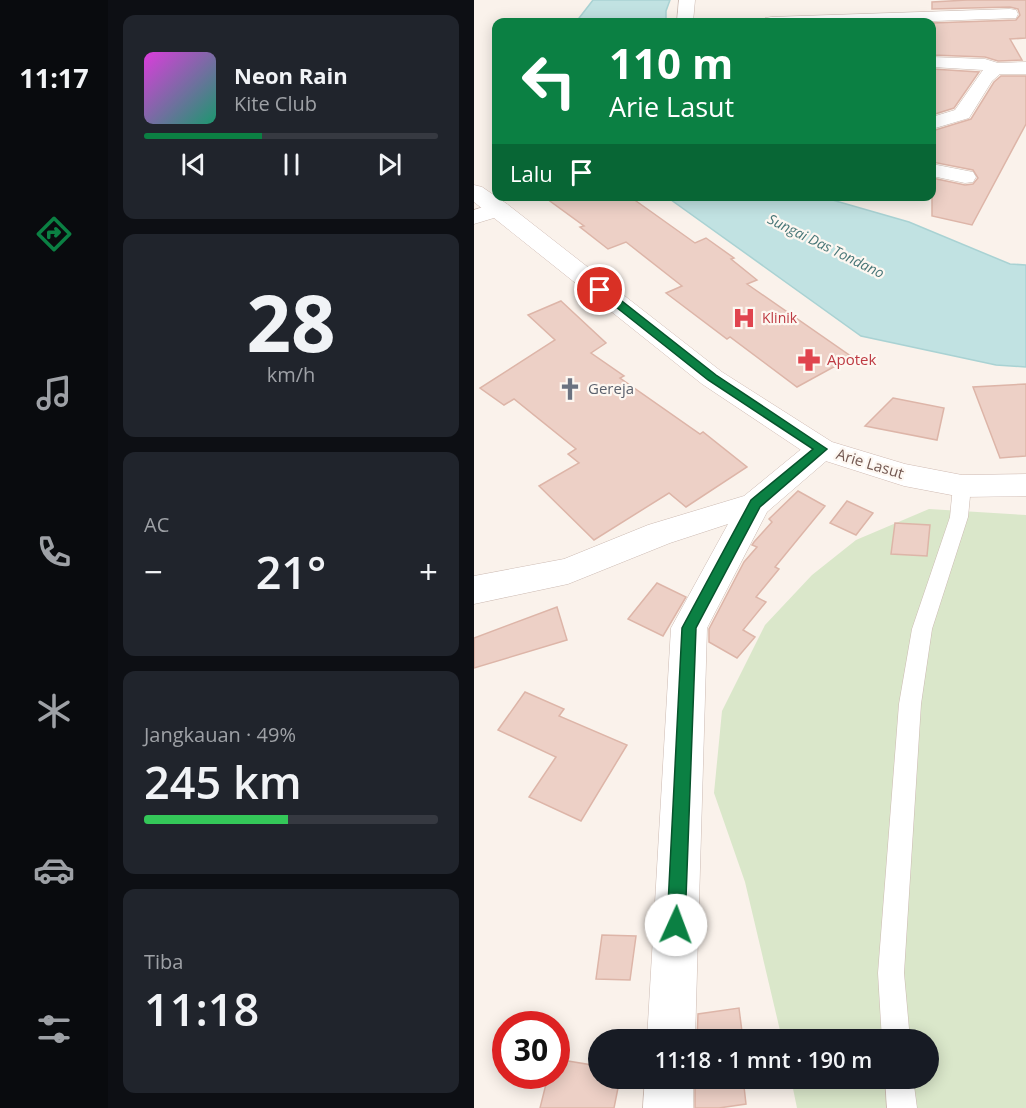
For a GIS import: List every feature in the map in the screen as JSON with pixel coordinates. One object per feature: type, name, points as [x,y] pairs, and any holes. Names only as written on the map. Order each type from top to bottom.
[{"type":"street","points":[[686,18],[687,0]]},
{"type":"street","points":[[996,0],[1021,28]]},
{"type":"street","points":[[890,18],[1010,14]]},
{"type":"street","points":[[936,62],[985,64],[995,69],[1026,68]]},
{"type":"street","points":[[936,122],[962,114],[985,78],[995,69]]},
{"type":"street","points":[[936,111],[962,114]]},
{"type":"street","points":[[936,171],[965,177]]},
{"type":"street","name":"Arie Lasut","points":[[474,192],[486,213],[712,378],[821,449],[904,475],[962,486],[1026,485]]},
{"type":"street","points":[[671,1029],[689,628],[756,504],[821,449]]},
{"type":"street","points":[[474,590],[568,571],[659,534],[756,504]]},
{"type":"street","points":[[668,1108],[669,1089]]},
{"type":"lane","points":[[895,1029],[891,973],[910,704],[922,629],[959,517],[962,486]]},
{"type":"lane","points":[[900,1089],[902,1108]]},
{"type":"green space","points":[[929,509],[1026,515],[1026,1108],[797,1108],[793,1089],[939,1089],[939,1029],[780,1029],[745,882],[714,793],[722,711],[765,625],[812,575],[856,540]]},
{"type":"water","points":[[593,0],[670,0],[666,18],[579,18]]},
{"type":"water","name":"Sungai Das Tondano","points":[[673,201],[836,201],[909,222],[1010,264],[1026,265],[1026,367],[996,365],[861,336]]},
{"type":"building","points":[[1026,0],[1026,38],[1010,39],[1022,60],[998,61],[985,57],[936,55],[936,23],[1016,20],[1020,15],[1018,9],[1010,7],[932,9],[932,2]]},
{"type":"building","points":[[936,69],[979,72],[954,108],[936,114]]},
{"type":"building","points":[[1001,76],[1026,76],[1026,124],[972,225],[932,216],[932,201],[936,201],[936,179],[965,185],[973,184],[978,178],[973,170],[936,163],[936,130],[971,119],[994,82]]},
{"type":"building","points":[[550,201],[636,201],[695,243],[706,238],[734,258],[731,259],[757,280],[747,284],[852,357],[797,387],[730,337],[727,339],[666,293],[682,286],[626,242],[608,249],[580,227],[584,226]]},
{"type":"building","points":[[561,301],[606,343],[591,353],[624,376],[620,378],[700,434],[703,432],[747,467],[686,507],[669,493],[594,540],[539,486],[579,463],[568,454],[576,449],[514,399],[504,405],[480,388],[555,340],[528,315]]},
{"type":"building","points":[[1026,384],[1026,456],[1000,458],[973,387]]},
{"type":"building","points":[[893,398],[944,408],[937,440],[865,426]]},
{"type":"building","points":[[798,491],[825,506],[775,567],[779,569],[756,597],[766,602],[743,630],[755,637],[737,658],[709,642],[709,629],[744,562],[757,547],[752,545],[772,522],[769,519]]},
{"type":"building","points":[[847,501],[873,513],[856,535],[830,523]]},
{"type":"building","points":[[895,523],[930,525],[927,556],[891,554]]},
{"type":"building","points":[[657,583],[686,597],[663,636],[628,619]]},
{"type":"building","points":[[557,607],[567,640],[474,668],[474,638]]},
{"type":"building","points":[[525,692],[564,709],[559,716],[627,745],[581,821],[529,797],[556,757],[498,730]]},
{"type":"building","points":[[602,935],[636,936],[630,980],[596,979]]},
{"type":"building","points":[[739,1008],[742,1029],[697,1029],[698,1014]]},
{"type":"building","points":[[570,1061],[588,1064],[588,1089],[618,1089],[614,1108],[540,1108],[545,1089],[570,1089]]},
{"type":"building","points":[[695,1089],[744,1089],[746,1104],[719,1108],[695,1108]]},
{"type":"place","name":"Klinik","points":[[744,318]]},
{"type":"place","name":"Apotek","points":[[809,360]]},
{"type":"place","name":"Gereja","points":[[570,389]]},
{"type":"route","points":[[600,290],[712,378],[821,449],[756,504],[733,542],[689,628],[676,925]]}]
